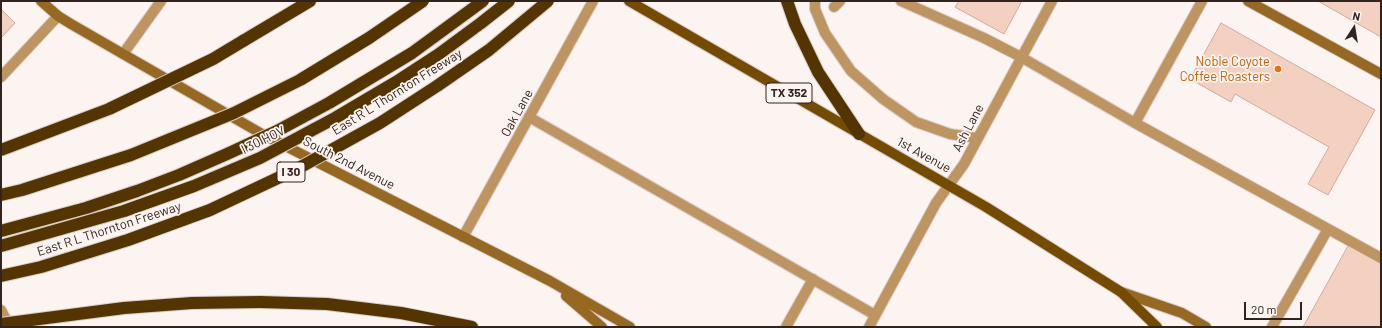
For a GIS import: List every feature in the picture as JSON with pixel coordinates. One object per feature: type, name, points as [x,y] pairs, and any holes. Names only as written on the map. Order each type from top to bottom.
[{"type":"highway","points":[[1,150],[108,109],[213,59],[310,1]]},
{"type":"highway","points":[[1,195],[22,190],[130,155],[234,113],[300,80],[369,38],[424,1]]},
{"type":"highway","name":"I 30 HOV","points":[[1,231],[86,208],[137,191],[193,169],[277,131],[330,103],[412,53],[483,1]]},
{"type":"highway","name":"I 30 HOV","points":[[1,246],[124,211],[194,186],[260,158],[335,118],[396,82],[439,54],[509,1]]},
{"type":"highway","name":"East R L Thornton Freeway","points":[[1,276],[41,266],[128,240],[210,210],[297,169],[380,123],[437,86],[489,50],[548,1]]},
{"type":"highway","points":[[787,1],[795,24],[818,72],[859,134]]},
{"type":"highway","points":[[1,324],[124,308],[192,303],[260,302],[327,304],[401,313],[472,327]]},
{"type":"main road","name":"South 2nd Avenue","points":[[41,1],[58,16],[262,134],[550,281],[630,327]]},
{"type":"main road","name":"1st Avenue","points":[[629,1],[859,134],[949,184],[1121,292],[1182,313],[1206,327]]},
{"type":"main road","points":[[1248,1],[1381,74]]},
{"type":"main road","points":[[550,281],[602,327]]},
{"type":"main road","name":"TX 352","points":[[1121,292],[1157,327]]},
{"type":"street","points":[[123,54],[161,1]]},
{"type":"street","name":"Oak Lane","points":[[463,237],[593,1]]},
{"type":"street","points":[[814,1],[815,8],[825,33],[851,71],[883,100],[916,122],[950,134],[977,138]]},
{"type":"street","points":[[901,1],[1021,56],[1135,123],[1381,258]]},
{"type":"street","name":"Ash Lane","points":[[869,327],[936,203],[964,164],[1052,1]]},
{"type":"street","points":[[1135,123],[1202,1]]},
{"type":"street","points":[[1,77],[58,16]]},
{"type":"street","points":[[529,117],[875,315]]},
{"type":"street","points":[[1272,327],[1328,229]]},
{"type":"street","points":[[786,327],[813,279]]},
{"type":"street","points":[[1,310],[10,327]]},
{"type":"building","points":[[959,1],[1022,1],[1004,34],[955,7]]},
{"type":"building","points":[[1318,1],[1381,1],[1381,37]]},
{"type":"building","points":[[1,9],[15,23],[1,38]]},
{"type":"building","points":[[1221,23],[1375,110],[1328,195],[1308,184],[1329,147],[1235,94],[1231,102],[1190,79]]},
{"type":"building","points":[[1349,244],[1381,262],[1381,327],[1303,327]]},
{"type":"place","name":"Noble Coyote Coffee Roasters","points":[[1278,69]]}]
